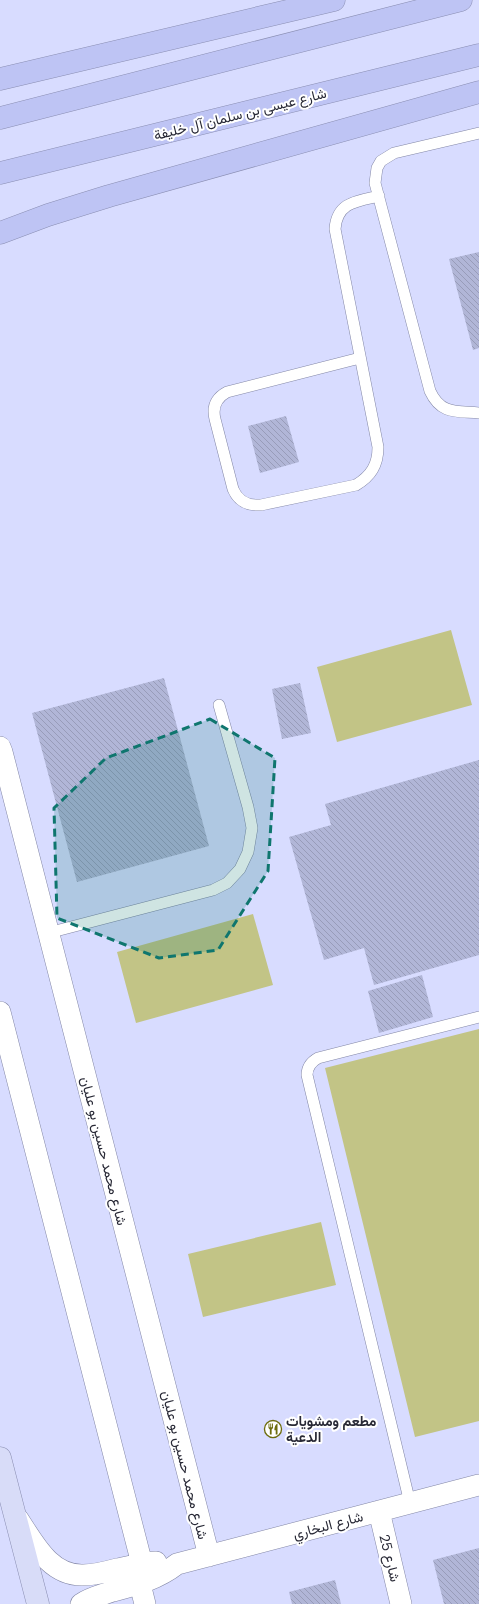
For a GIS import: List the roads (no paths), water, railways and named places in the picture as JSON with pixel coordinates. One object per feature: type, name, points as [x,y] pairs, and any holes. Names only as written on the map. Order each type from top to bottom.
[{"type":"highway","points":[[0,79],[334,0]]},
{"type":"highway","points":[[0,118],[461,0]]},
{"type":"highway","name":"شارع عيسى بن سلمان آل خليفة","points":[[0,173],[479,55]]},
{"type":"highway","points":[[0,233],[48,215],[109,196],[479,92]]},
{"type":"main road","points":[[0,1458],[38,1604]]},
{"type":"street","name":"شارع محمد حسين بو عليان","points":[[0,747],[209,1556]]},
{"type":"street","points":[[0,1012],[141,1574],[145,1604]]},
{"type":"street","name":"شارع البخاري","points":[[13,1511],[38,1550],[46,1560],[57,1568],[69,1573],[82,1575],[160,1575],[177,1564],[479,1485]]},
{"type":"street","name":"شارع 25","points":[[379,1511],[401,1604]]},
{"type":"street","name":"شارع البخاري","points":[[81,1604],[141,1574]]},
{"type":"lane","points":[[479,134],[394,153],[387,156],[381,161],[375,183],[430,391],[434,400],[439,405],[454,412],[479,413]]},
{"type":"lane","points":[[360,358],[227,392],[217,400],[213,412],[214,419],[233,489],[241,500],[254,506],[356,485],[370,474],[375,466],[378,457],[378,447],[334,229],[335,220],[339,213],[350,203],[379,196]]},
{"type":"lane","points":[[48,933],[213,890],[227,883],[240,869],[248,852],[252,828],[248,807],[219,705]]},
{"type":"lane","points":[[410,1503],[307,1070],[313,1061],[318,1058],[479,1017]]},
{"type":"place","name":"مطعم ومشويات الدعية","points":[[273,1429]]}]
